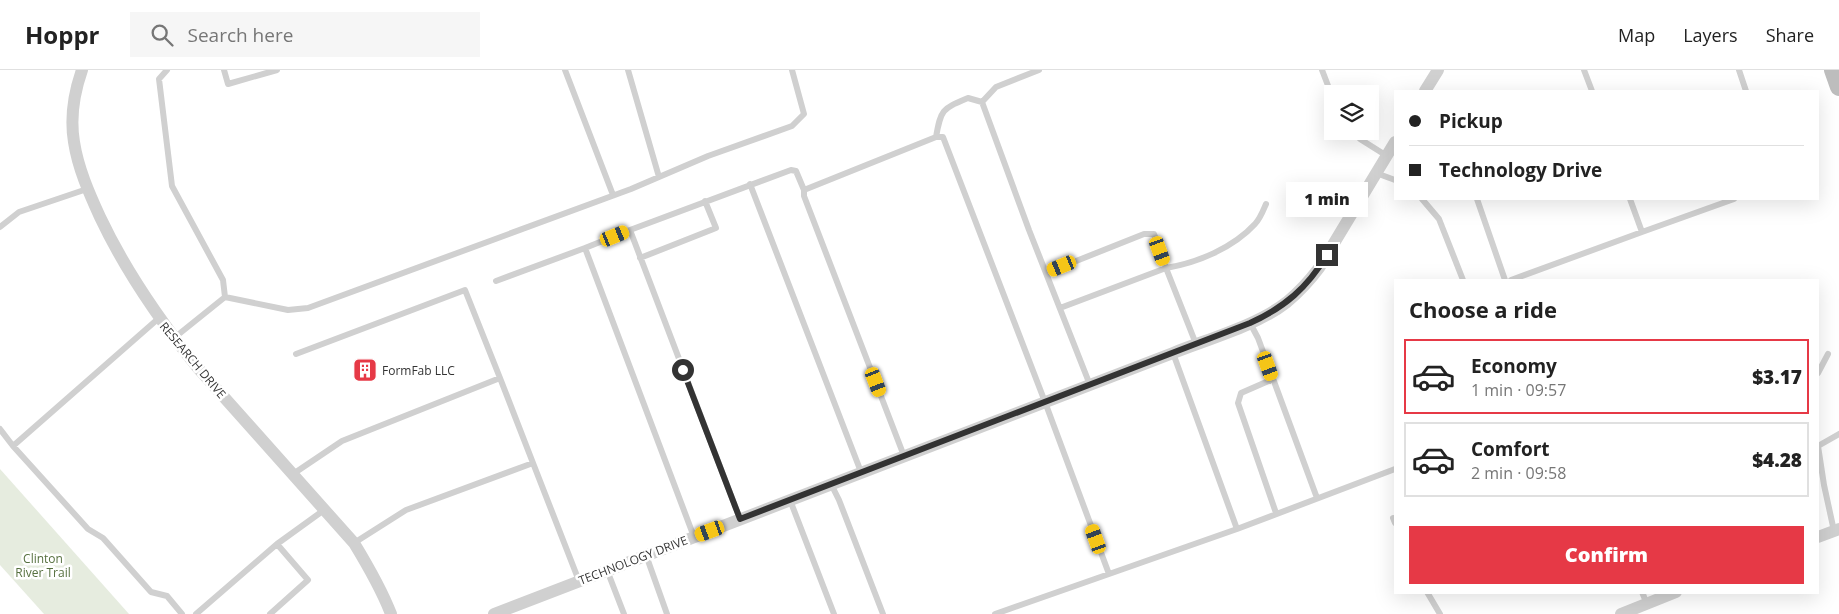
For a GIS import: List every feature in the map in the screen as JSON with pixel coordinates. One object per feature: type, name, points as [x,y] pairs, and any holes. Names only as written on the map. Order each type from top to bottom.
[{"type":"main road","points":[[1833,70],[1839,87]]},
{"type":"street","name":"RESEARCH DRIVE","points":[[82,70],[75,96],[73,128],[76,155],[88,189],[118,254],[159,318],[198,368],[354,544],[384,595],[391,614]]},
{"type":"street","points":[[1426,90],[1438,70]]},
{"type":"street","name":"TECHNOLOGY DRIVE","points":[[494,614],[1270,314],[1287,302],[1307,283],[1319,268],[1394,144]]},
{"type":"street","points":[[1819,537],[1837,530]]},
{"type":"street","points":[[1621,614],[1644,598],[1665,594]]},
{"type":"lane","points":[[168,70],[159,79],[172,186],[222,280],[225,297]]},
{"type":"lane","points":[[224,70],[228,84],[277,70]]},
{"type":"lane","points":[[565,70],[613,195]]},
{"type":"lane","points":[[628,70],[659,177]]},
{"type":"lane","points":[[225,297],[288,310],[308,308],[613,195],[708,156],[792,126],[804,114],[792,70]]},
{"type":"lane","points":[[982,102],[996,86],[1039,70]]},
{"type":"lane","points":[[1322,70],[1328,85]]},
{"type":"lane","points":[[1584,70],[1592,90]]},
{"type":"lane","points":[[1739,70],[1746,90]]},
{"type":"lane","points":[[936,137],[940,115],[948,106],[968,98],[982,102]]},
{"type":"lane","points":[[982,102],[1090,384]]},
{"type":"lane","points":[[804,190],[936,137],[943,137],[1109,574]]},
{"type":"lane","points":[[1362,140],[1387,156]]},
{"type":"lane","points":[[496,281],[750,184],[791,170],[796,171],[904,456]]},
{"type":"lane","points":[[1376,173],[1394,180]]},
{"type":"lane","points":[[750,184],[862,472]]},
{"type":"lane","points":[[0,227],[19,212],[88,189]]},
{"type":"lane","points":[[1423,200],[1438,219],[1463,279]]},
{"type":"lane","points":[[1477,200],[1505,279]]},
{"type":"lane","points":[[1630,200],[1642,232]]},
{"type":"lane","points":[[1514,279],[1731,200]]},
{"type":"lane","points":[[640,258],[716,228],[705,201]]},
{"type":"lane","points":[[1060,308],[1166,268],[1183,265],[1228,246],[1256,224],[1266,204]]},
{"type":"lane","points":[[630,230],[740,519]]},
{"type":"lane","points":[[1046,273],[1144,234],[1154,234],[1196,344]]},
{"type":"lane","points":[[585,248],[694,536]]},
{"type":"lane","points":[[296,354],[465,290],[579,581]]},
{"type":"lane","points":[[174,338],[225,297]]},
{"type":"lane","points":[[13,446],[159,318]]},
{"type":"lane","points":[[1250,323],[1258,338],[1317,498]]},
{"type":"lane","points":[[1173,353],[1237,529]]},
{"type":"lane","points":[[1819,371],[1828,354]]},
{"type":"lane","points":[[293,474],[342,441],[500,378]]},
{"type":"lane","points":[[1273,380],[1241,394],[1238,403],[1276,513]]},
{"type":"lane","points":[[0,429],[88,529],[103,538],[151,592],[167,596],[182,614]]},
{"type":"lane","points":[[1819,445],[1839,434]]},
{"type":"lane","points":[[1819,452],[1824,485],[1837,530]]},
{"type":"lane","points":[[354,544],[406,510],[533,463]]},
{"type":"lane","points":[[995,614],[1237,529],[1394,469]]},
{"type":"lane","points":[[831,484],[883,614]]},
{"type":"lane","points":[[790,500],[834,614]]},
{"type":"lane","points":[[196,614],[277,544],[324,510]]},
{"type":"lane","points":[[270,614],[308,580],[277,544]]},
{"type":"lane","points":[[646,555],[667,614]]},
{"type":"lane","points":[[607,570],[624,614]]},
{"type":"lane","points":[[1428,594],[1440,614]]},
{"type":"green space","name":"Clinton River Trail","points":[[0,469],[129,614],[44,614],[0,565]]},
{"type":"place","name":"FormFab LLC","points":[[365,370]]},
{"type":"route","points":[[683,370],[740,519],[1250,323],[1270,314],[1287,302],[1307,283],[1327,255]]}]
